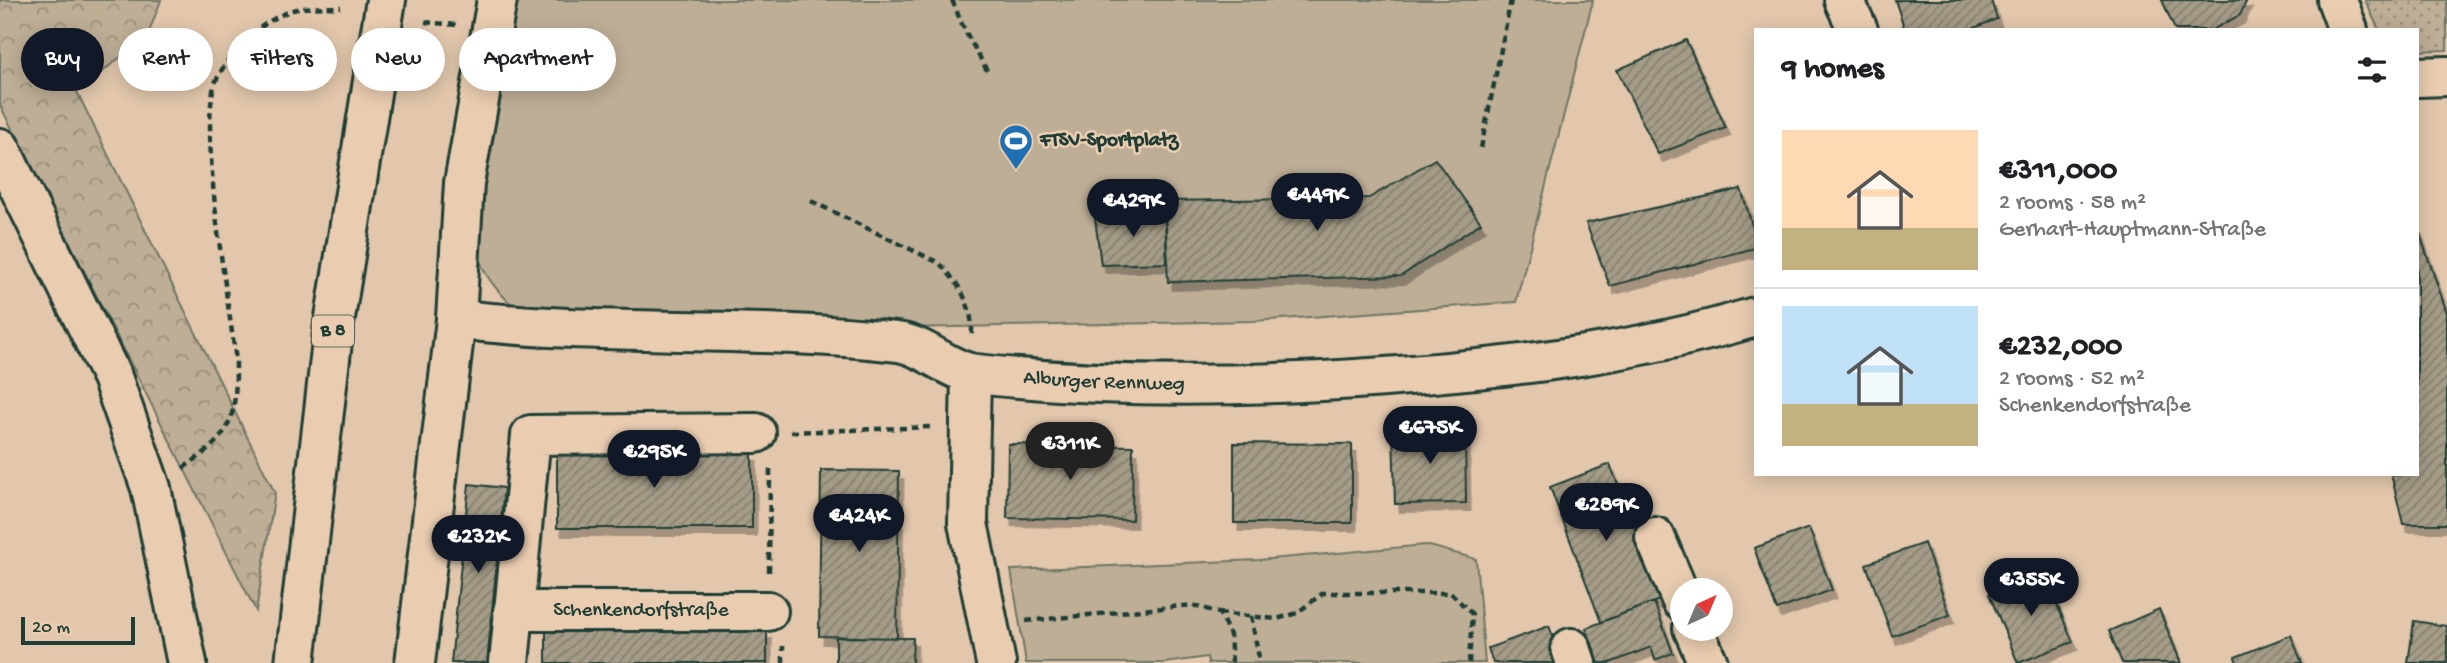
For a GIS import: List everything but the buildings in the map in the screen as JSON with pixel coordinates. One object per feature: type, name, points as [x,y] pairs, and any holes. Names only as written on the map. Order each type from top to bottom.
[{"type":"street","name":"B 8","points":[[295,663],[334,324],[386,0]]},
{"type":"street","points":[[1844,0],[1857,28]]},
{"type":"street","points":[[2337,0],[2347,28]]},
{"type":"street","points":[[415,663],[456,319],[464,183],[494,14]]},
{"type":"street","points":[[2419,77],[2447,76]]},
{"type":"street","points":[[0,148],[112,376],[151,488],[187,663]]},
{"type":"street","name":"Alburger Rennweg","points":[[456,319],[523,328],[743,332],[902,342],[971,374],[1147,386],[1307,383],[1456,372],[1599,352],[1703,332],[1754,317]]},
{"type":"street","points":[[971,374],[968,523],[986,624],[996,663]]},
{"type":"street","points":[[509,663],[531,435],[763,433]]},
{"type":"street","points":[[1655,537],[1672,578]]},
{"type":"street","name":"Schenkendorfstraße","points":[[513,611],[768,611]]},
{"type":"street","points":[[1699,641],[1708,663]]},
{"type":"path","points":[[953,0],[964,29],[989,74]]},
{"type":"path","points":[[1480,148],[1511,0]]},
{"type":"path","points":[[151,488],[208,452],[229,428],[236,398],[236,361],[210,128],[215,82],[234,51],[261,27],[294,10],[341,7]]},
{"type":"path","points":[[811,201],[921,252],[939,263],[954,279],[969,305],[973,325],[971,374]]},
{"type":"path","points":[[782,663],[783,633],[768,611],[763,433],[970,425]]},
{"type":"path","points":[[986,624],[1193,605],[1219,613],[1277,619],[1297,613],[1323,593],[1451,593],[1472,614],[1469,663]]},
{"type":"path","points":[[1219,613],[1230,635],[1232,663]]},
{"type":"path","points":[[1251,616],[1260,663]]},
{"type":"green space","points":[[0,0],[161,0],[151,28],[118,28],[118,59],[104,70],[104,28],[21,28],[21,91],[78,91],[275,493],[256,611],[0,105]]},
{"type":"green space","name":"FTSV-Sportplatz","points":[[514,0],[1593,0],[1516,302],[1254,321],[907,328],[513,306],[487,276],[474,238],[499,91],[616,91],[616,28],[509,28]]},
{"type":"green space","points":[[2365,0],[2447,0],[2447,50],[2419,51],[2419,28],[2378,28]]},
{"type":"green space","points":[[1426,545],[1476,559],[1485,663],[1208,663],[1207,657],[1165,663],[1026,663],[1011,570],[1258,560]]},
{"type":"place","name":"FTSV-Sportplatz","points":[[1016,171]]}]
